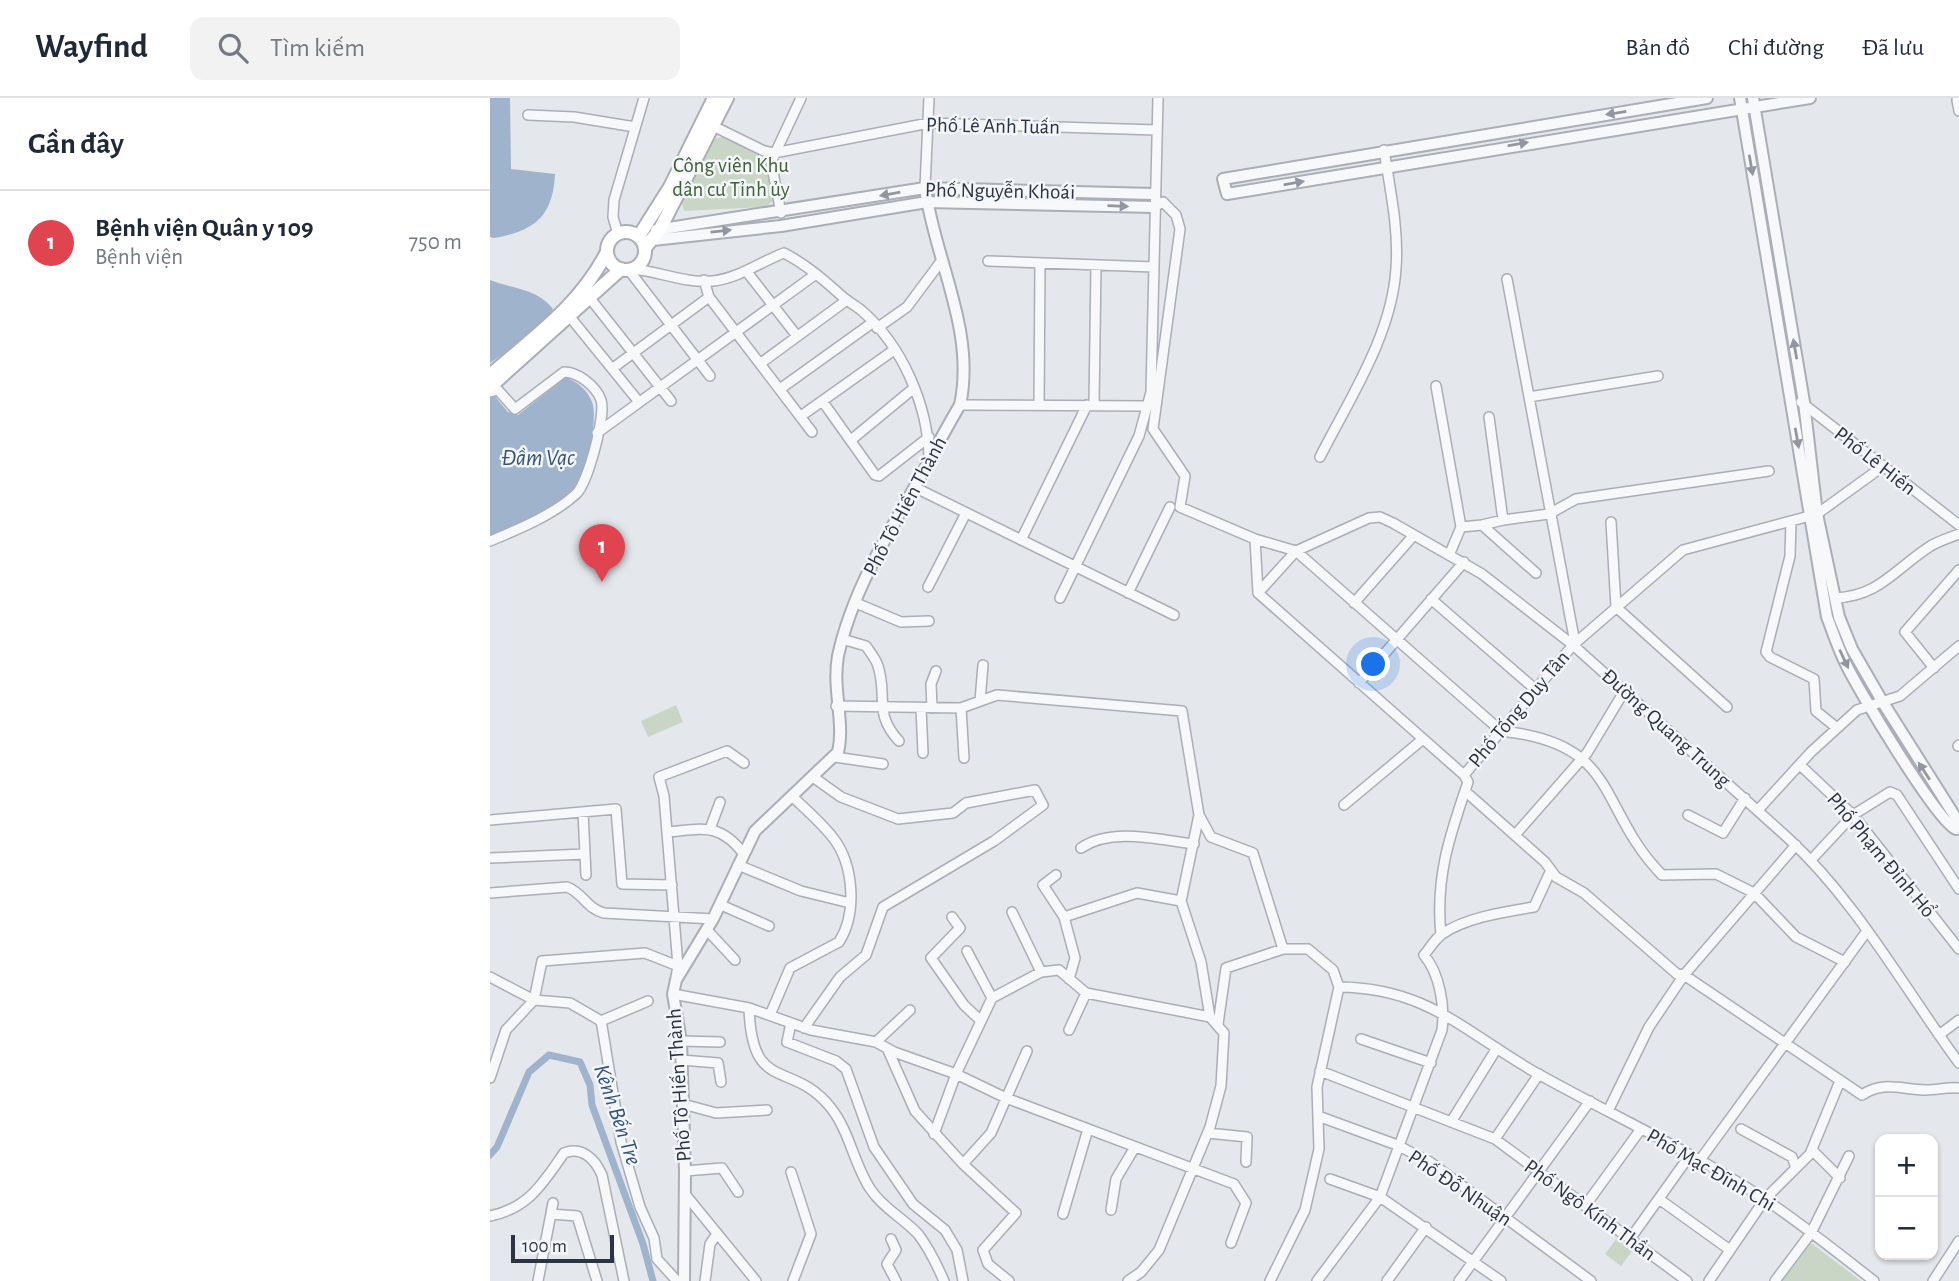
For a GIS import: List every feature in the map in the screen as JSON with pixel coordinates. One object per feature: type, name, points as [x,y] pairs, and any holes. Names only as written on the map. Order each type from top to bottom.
[{"type":"main road","points":[[490,389],[589,297],[627,269],[641,263],[670,187],[714,98]]},
{"type":"main road","points":[[649,238],[727,98]]},
{"type":"main road","points":[[490,375],[566,310],[591,283],[611,239],[626,232],[649,238]]},
{"type":"main road","points":[[607,251],[613,264],[627,269]]},
{"type":"street","points":[[618,234],[613,217],[614,200],[644,98]]},
{"type":"street","points":[[780,213],[771,162],[800,98]]},
{"type":"street","name":"Phố Tô Hiến Thành","points":[[684,1281],[685,1171],[681,1041],[673,994],[676,980],[721,905],[755,831],[835,757],[841,737],[836,706],[836,672],[842,639],[879,546],[960,405],[964,386],[961,337],[925,188],[929,98]]},
{"type":"street","points":[[1060,598],[1139,436],[1145,406],[1151,393],[1158,205],[1154,194],[1158,98]]},
{"type":"street","points":[[1707,98],[1223,179],[1227,194],[1741,103],[1810,98]]},
{"type":"street","points":[[1957,100],[1959,111]]},
{"type":"street","points":[[1741,103],[1791,403],[1814,514],[1835,598],[1852,649],[1877,703]]},
{"type":"street","points":[[1754,103],[1804,402],[1827,617],[1845,664],[1877,703],[1956,818],[1957,831]]},
{"type":"street","points":[[528,115],[590,118],[635,127]]},
{"type":"street","name":"Phố Lê Anh Tuấn","points":[[774,153],[929,123],[1157,130]]},
{"type":"street","points":[[713,126],[764,151],[774,153]]},
{"type":"street","points":[[1320,457],[1377,344],[1388,308],[1396,268],[1384,150]]},
{"type":"street","name":"Phố Nguyễn Khoái","points":[[649,238],[925,188],[1154,194]]},
{"type":"street","name":"Phố Nguyễn Khoái","points":[[649,238],[781,226],[927,202],[1158,205]]},
{"type":"street","points":[[1158,205],[1176,215],[1180,229],[1153,429],[1185,476],[1180,507],[1255,539],[1296,551],[1501,731],[1525,733],[1554,742],[1581,758],[1604,780],[1641,848],[1662,875],[1716,874],[1754,893],[1796,937],[1845,962]]},
{"type":"street","points":[[627,269],[713,281],[747,272],[761,262],[784,253],[808,265],[875,326],[894,350],[914,388],[929,437],[929,458]]},
{"type":"street","points":[[780,389],[907,307],[942,260]]},
{"type":"street","points":[[988,261],[1154,267]]},
{"type":"street","points":[[1039,405],[1040,263]]},
{"type":"street","points":[[1021,540],[1090,405],[1096,265]]},
{"type":"street","points":[[627,269],[710,376]]},
{"type":"street","points":[[747,272],[797,336]]},
{"type":"street","points":[[597,433],[816,274]]},
{"type":"street","points":[[1507,279],[1574,644]]},
{"type":"street","points":[[704,280],[709,297],[812,432]]},
{"type":"street","points":[[589,297],[671,401]]},
{"type":"street","points":[[613,368],[709,297]]},
{"type":"street","points":[[761,363],[847,300]]},
{"type":"street","points":[[570,317],[639,402]]},
{"type":"street","points":[[801,416],[894,350]]},
{"type":"street","points":[[490,389],[498,390],[515,409],[564,372],[573,372],[581,376],[601,399],[597,433],[586,479],[576,494],[520,529],[490,541]]},
{"type":"street","points":[[1529,397],[1658,376]]},
{"type":"street","points":[[1436,386],[1461,527],[1450,553]]},
{"type":"street","points":[[851,440],[914,388]]},
{"type":"street","points":[[823,402],[872,473],[879,475],[929,437]]},
{"type":"street","points":[[1791,403],[1804,402]]},
{"type":"street","name":"Phố Lê Hiến","points":[[1804,402],[1881,467],[1959,526]]},
{"type":"street","points":[[960,405],[1145,406]]},
{"type":"street","points":[[1489,417],[1503,520]]},
{"type":"street","name":"Phố Tống Duy Tân","points":[[1441,935],[1437,900],[1441,873],[1468,782],[1464,775],[1574,644],[1682,550],[1814,514],[1881,467]]},
{"type":"street","points":[[1461,527],[1549,514],[1576,499],[1769,471]]},
{"type":"street","points":[[914,487],[1174,615]]},
{"type":"street","points":[[1128,593],[1170,507]]},
{"type":"street","points":[[928,587],[966,513]]},
{"type":"street","name":"Đường Quang Trung","points":[[1296,551],[1369,518],[1380,517],[1464,562],[1574,644],[1811,860],[1867,932],[1959,1063]]},
{"type":"street","points":[[1791,521],[1790,556],[1766,652],[1770,657],[1814,678],[1816,711],[1837,728]]},
{"type":"street","points":[[1611,522],[1615,607],[1727,707]]},
{"type":"street","points":[[1482,525],[1536,573]]},
{"type":"street","points":[[1835,598],[1856,597],[1872,591],[1931,546],[1959,534]]},
{"type":"street","points":[[1354,603],[1414,535]]},
{"type":"street","points":[[1255,539],[1258,593],[1464,775]]},
{"type":"street","points":[[1258,593],[1296,551]]},
{"type":"street","points":[[1359,683],[1464,562]]},
{"type":"street","points":[[1934,668],[1905,632],[1959,570]]},
{"type":"street","points":[[1431,599],[1535,689]]},
{"type":"street","points":[[856,603],[901,622],[929,621]]},
{"type":"street","points":[[842,639],[866,646],[878,666],[881,708],[886,726],[899,741]]},
{"type":"street","points":[[1758,810],[1857,710],[1900,696],[1959,646]]},
{"type":"street","points":[[980,701],[983,665]]},
{"type":"street","points":[[932,708],[931,684],[936,671]]},
{"type":"street","points":[[1515,835],[1581,758],[1625,690]]},
{"type":"street","points":[[836,706],[961,708],[997,695],[1182,711],[1199,815],[1210,837]]},
{"type":"street","points":[[921,708],[923,753]]},
{"type":"street","points":[[961,708],[964,758]]},
{"type":"street","points":[[1344,805],[1423,739]]},
{"type":"street","points":[[676,980],[678,966],[667,832],[659,777],[727,751],[744,763]]},
{"type":"street","points":[[835,757],[883,764]]},
{"type":"street","name":"Phố Phạm Đỉnh Hổ","points":[[1800,765],[1853,815],[1959,949]]},
{"type":"street","points":[[804,1028],[840,977],[866,955],[883,907],[995,841],[1043,806],[1035,790],[966,803],[953,813],[898,819],[841,797],[813,777]]},
{"type":"street","points":[[1465,791],[1571,888],[1584,893],[1677,974],[1684,975],[1862,1096],[1872,1088],[1889,1085],[1924,1090],[1959,1088]]},
{"type":"street","points":[[1811,860],[1853,815],[1886,792],[1897,795],[1959,889]]},
{"type":"street","points":[[770,1015],[790,968],[839,942],[845,933],[850,904],[848,876],[835,841],[792,796]]},
{"type":"street","points":[[1688,815],[1723,833],[1745,798]]},
{"type":"street","points":[[710,828],[720,802]]},
{"type":"street","points":[[490,820],[616,809],[622,884],[671,885]]},
{"type":"street","points":[[583,812],[586,875]]},
{"type":"street","points":[[1199,815],[1181,901],[1201,962],[1210,1017]]},
{"type":"street","points":[[667,832],[710,828],[726,834],[744,854]]},
{"type":"street","points":[[1196,831],[1253,853],[1283,948]]},
{"type":"street","points":[[1081,848],[1095,839],[1127,837],[1194,844]]},
{"type":"street","points":[[1608,1111],[1649,1027],[1684,975],[1796,845]]},
{"type":"street","points":[[490,858],[585,854]]},
{"type":"street","points":[[738,865],[800,891],[850,904]]},
{"type":"street","points":[[1317,1281],[1380,1197],[1397,1145],[1415,1108],[1442,1030],[1444,1014],[1436,980],[1424,955],[1441,935],[1485,918],[1534,907],[1551,870]]},
{"type":"street","points":[[1056,875],[1043,886],[1064,917],[1075,958],[1069,979]]},
{"type":"street","points":[[490,893],[568,887],[577,891],[596,911],[674,919],[713,919]]},
{"type":"street","points":[[1064,917],[1137,893],[1181,901]]},
{"type":"street","points":[[721,905],[769,926]]},
{"type":"street","points":[[1012,912],[1041,972]]},
{"type":"street","points":[[952,918],[960,928],[931,958],[964,1006],[981,1021]]},
{"type":"street","points":[[707,930],[735,960]]},
{"type":"street","points":[[1700,1160],[1867,932]]},
{"type":"street","points":[[1218,1024],[1226,968],[1283,948],[1308,949],[1333,970],[1339,987],[1320,1071],[1319,1149],[1305,1210],[1270,1281]]},
{"type":"street","points":[[967,951],[992,998]]},
{"type":"street","points":[[490,1078],[506,1030],[534,1000],[542,961],[645,953],[678,966]]},
{"type":"street","points":[[934,1134],[956,1074],[992,998],[1041,972],[1059,970],[1086,993],[1210,1017],[1224,1033],[1225,1051],[1221,1087],[1208,1133],[1160,1250],[1141,1272],[1128,1281]]},
{"type":"street","points":[[490,977],[534,1000],[570,1003],[601,1021]]},
{"type":"street","points":[[1339,987],[1371,988],[1407,996],[1444,1014]]},
{"type":"street","points":[[1069,1030],[1086,993]]},
{"type":"street","points":[[673,994],[749,1008],[804,1028],[876,1042],[956,1074],[1006,1098],[1234,1184],[1246,1203],[1231,1242]]},
{"type":"street","points":[[601,1021],[648,1001]]},
{"type":"street","points":[[749,1008],[750,1034],[757,1055],[769,1068],[828,1104],[843,1127],[869,1188],[918,1234],[944,1281]]},
{"type":"street","points":[[876,1042],[910,1010]]},
{"type":"street","name":"Phố Mạc Đĩnh Chi","points":[[1444,1014],[1539,1074],[1700,1160],[1765,1199],[1874,1281]]},
{"type":"street","points":[[1939,1035],[1959,1020]]},
{"type":"street","points":[[601,1021],[621,1142],[640,1207],[654,1238],[657,1259],[677,1281]]},
{"type":"street","points":[[791,1023],[787,1042],[836,1061],[846,1069],[874,1147],[913,1204],[946,1230],[957,1250],[963,1281]]},
{"type":"street","points":[[1361,1039],[1431,1063]]},
{"type":"street","points":[[681,1041],[720,1042]]},
{"type":"street","points":[[887,1048],[915,1111],[963,1164],[1016,1213],[983,1250],[988,1264],[1009,1281]]},
{"type":"street","points":[[1451,1122],[1497,1048]]},
{"type":"street","points":[[963,1164],[991,1133],[1027,1051]]},
{"type":"street","points":[[681,1060],[718,1063],[721,1082]]},
{"type":"street","name":"Phố Ngô Kính Thần","points":[[1320,1071],[1494,1139],[1687,1281]]},
{"type":"street","points":[[1494,1139],[1539,1074]]},
{"type":"street","points":[[1709,1281],[1765,1199],[1812,1150],[1840,1081]]},
{"type":"street","points":[[1459,1281],[1590,1101]]},
{"type":"street","points":[[683,1104],[716,1113],[767,1110]]},
{"type":"street","name":"Phố Đỗ Nhuận","points":[[1318,1115],[1397,1145],[1430,1162],[1505,1217],[1580,1278],[1591,1281]]},
{"type":"street","points":[[1063,1214],[1088,1129]]},
{"type":"street","points":[[1585,1206],[1641,1129]]},
{"type":"street","points":[[1741,1129],[1792,1157],[1796,1168]]},
{"type":"street","points":[[1208,1133],[1247,1137],[1246,1162]]},
{"type":"street","points":[[1111,1210],[1116,1179],[1135,1147]]},
{"type":"street","points":[[1812,1150],[1840,1178]]},
{"type":"street","points":[[490,1216],[520,1206],[533,1196],[564,1153],[576,1151],[584,1154],[597,1164],[602,1175],[624,1281]]},
{"type":"street","points":[[1630,1240],[1690,1155]]},
{"type":"street","points":[[1776,1281],[1811,1233],[1849,1156]]},
{"type":"street","points":[[685,1171],[722,1168],[738,1192]]},
{"type":"street","points":[[791,1172],[811,1234],[793,1281]]},
{"type":"street","points":[[1330,1179],[1380,1197],[1501,1281]]},
{"type":"street","points":[[685,1194],[753,1280]]},
{"type":"street","points":[[1659,1199],[1730,1251]]},
{"type":"street","points":[[538,1281],[553,1203]]},
{"type":"street","points":[[551,1214],[577,1216],[597,1281]]},
{"type":"street","points":[[1387,1281],[1426,1227]]},
{"type":"street","points":[[705,1281],[710,1244],[717,1234]]},
{"type":"street","points":[[891,1239],[896,1250],[887,1264],[896,1281]]},
{"type":"street","points":[[1933,1281],[1959,1241]]},
{"type":"street","points":[[1951,1250],[1959,1259]]},
{"type":"green space","name":"Công viên Khu dân cư Tỉnh ủy","points":[[724,136],[767,159],[775,199],[766,207],[684,211],[682,203],[715,139]]},
{"type":"green space","points":[[676,705],[683,722],[648,737],[641,721]]},
{"type":"green space","points":[[1617,1238],[1633,1250],[1621,1266],[1605,1254]]},
{"type":"green space","points":[[1811,1243],[1861,1281],[1782,1281]]},
{"type":"water","points":[[490,98],[510,98],[511,169],[555,174],[550,202],[538,220],[520,231],[494,238],[490,237]]},
{"type":"water","points":[[490,280],[532,293],[553,309],[543,326],[490,363]]},
{"type":"water","name":"Đầm Vạc","points":[[566,377],[585,390],[594,411],[592,436],[581,477],[571,494],[562,501],[490,537],[490,396],[493,394],[508,412],[518,415]]},
{"type":"waterway","name":"Kênh Bến Tre","points":[[490,1155],[497,1147],[529,1072],[549,1055],[580,1062],[590,1085],[592,1105],[643,1244],[653,1281]]},
{"type":"place","name":"Bệnh viện Quân y 109","points":[[602,582]]}]
